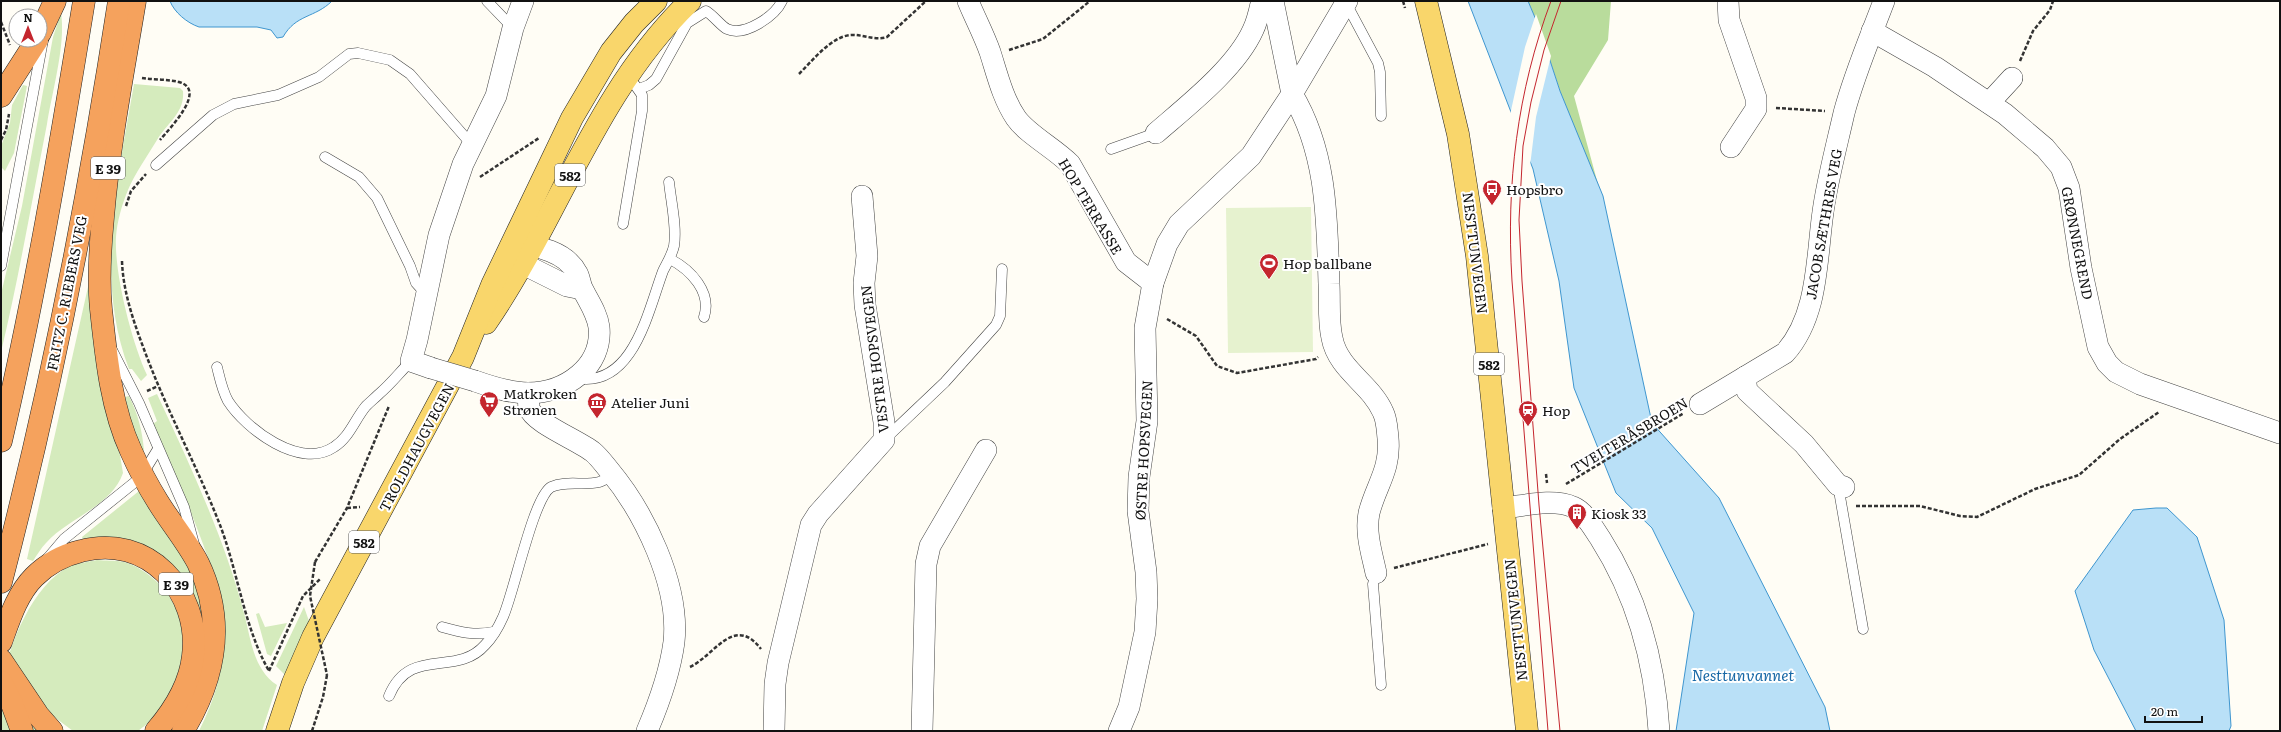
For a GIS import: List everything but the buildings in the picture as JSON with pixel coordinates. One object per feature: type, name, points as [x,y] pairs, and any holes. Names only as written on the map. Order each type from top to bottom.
[{"type":"highway","points":[[48,16],[55,1]]},
{"type":"highway","points":[[1,441],[59,151],[84,1]]},
{"type":"highway","name":"FRITZ C. RIEBERS VEG","points":[[1,582],[59,332],[102,111],[119,1]]},
{"type":"highway","name":"E 39","points":[[135,1],[105,192],[99,271],[104,336],[109,371],[122,426],[142,475],[157,502],[197,562],[210,601],[214,626],[210,673],[199,701],[182,731]]},
{"type":"highway","points":[[5,102],[33,48]]},
{"type":"highway","name":"E 39","points":[[1,642],[15,606],[34,577],[52,563],[69,554],[91,548],[112,547],[146,558],[162,568],[174,581],[185,599],[190,615],[194,655],[189,677],[180,696],[167,718],[156,731]]},
{"type":"highway","points":[[1,660],[25,697],[52,731]]},
{"type":"highway","points":[[1,682],[21,727]]},
{"type":"main road","name":"TROLDHAUGVEGEN","points":[[277,731],[293,683],[313,637],[463,358],[507,293],[572,118],[616,46],[634,23],[656,1]]},
{"type":"main road","name":"TROLDHAUGVEGEN","points":[[522,251],[602,115],[633,83],[651,42],[690,1]]},
{"type":"main road","name":"NESTTUNVEGEN","points":[[1426,1],[1458,134],[1469,196],[1482,300],[1528,731]]},
{"type":"street","points":[[522,251],[567,286],[582,289],[595,313],[599,325],[599,338],[592,361],[576,378],[563,386],[528,393],[509,391],[411,361],[417,340],[439,235],[459,174],[496,96],[513,28],[523,1]]},
{"type":"street","name":"HOP TERRASSE","points":[[968,1],[991,56],[1008,105],[1016,119],[1028,131],[1057,151],[1070,164],[1126,262],[1153,283]]},
{"type":"street","points":[[1156,133],[1217,77],[1242,48],[1253,31],[1263,1]]},
{"type":"street","points":[[1273,1],[1292,94],[1303,113],[1316,148],[1323,181],[1332,338],[1334,346],[1343,363],[1377,400],[1386,422],[1388,459],[1386,471],[1369,514],[1368,529],[1376,573]]},
{"type":"street","points":[[1728,1],[1729,20],[1756,98],[1756,109],[1731,147]]},
{"type":"street","name":"JACOB SÆTHRES VEG","points":[[1700,404],[1784,353],[1794,342],[1804,322],[1817,262],[1824,204],[1845,111],[1872,31],[1884,1]]},
{"type":"street","name":"ØSTRE HOPSVEGEN","points":[[1125,730],[1141,654],[1147,599],[1138,511],[1139,477],[1147,421],[1145,328],[1147,308],[1153,283],[1167,244],[1179,224],[1251,156],[1292,94],[1347,2]]},
{"type":"street","name":"GRØNNEGREND","points":[[1872,31],[1935,67],[1989,103],[2046,148],[2061,167],[2069,188],[2081,268],[2098,347],[2107,363],[2116,372],[2140,384],[2280,433]]},
{"type":"street","points":[[1989,103],[2012,78]]},
{"type":"street","name":"VESTRE HOPSVEGEN","points":[[774,731],[775,684],[778,663],[812,525],[818,514],[884,440],[884,422],[865,305],[864,283],[867,256],[862,196]]},
{"type":"street","points":[[1745,377],[1747,391],[1804,444],[1841,493]]},
{"type":"street","points":[[528,393],[529,408],[540,422],[584,445],[594,453],[613,475],[642,517],[653,538],[674,617],[674,641],[670,664],[647,731]]},
{"type":"street","points":[[922,731],[928,558],[930,546],[986,450]]},
{"type":"street","points":[[1503,508],[1546,504],[1564,505],[1581,512],[1592,526],[1628,590],[1642,632],[1657,696],[1659,731]]},
{"type":"lane","points":[[487,1],[513,28]]},
{"type":"lane","points":[[633,83],[649,85],[656,79],[687,23],[706,11],[716,17],[726,29],[737,32],[768,17],[782,1]]},
{"type":"lane","points":[[1347,2],[1378,63],[1380,72],[1381,116]]},
{"type":"lane","points":[[1,266],[39,48]]},
{"type":"lane","points":[[156,164],[209,118],[223,108],[278,95],[319,77],[349,54],[358,53],[390,60],[410,74],[472,145]]},
{"type":"lane","points":[[623,224],[642,111],[642,95],[633,83]]},
{"type":"lane","points":[[1111,149],[1156,133]]},
{"type":"lane","points":[[325,157],[359,176],[377,198],[410,266],[416,283],[426,294]]},
{"type":"lane","points":[[576,378],[590,380],[600,379],[610,373],[622,362],[636,342],[653,304],[664,270],[670,259],[674,246],[669,182]]},
{"type":"lane","points":[[670,259],[688,271],[701,287],[707,309],[704,317]]},
{"type":"lane","points":[[884,440],[946,382],[996,325],[1000,316],[1002,269]]},
{"type":"lane","points":[[104,336],[136,396],[184,507],[191,529],[197,562]]},
{"type":"lane","points":[[217,367],[222,389],[228,401],[250,426],[283,448],[307,453],[327,451],[338,444],[364,408],[411,361]]},
{"type":"lane","points":[[34,577],[64,539],[142,475],[158,449]]},
{"type":"lane","points":[[389,696],[395,682],[402,674],[418,667],[460,660],[472,656],[485,645],[503,617],[536,514],[545,493],[552,487],[562,484],[600,482],[613,475]]},
{"type":"lane","points":[[1841,493],[1864,629]]},
{"type":"lane","points":[[1376,573],[1373,584],[1381,685]]},
{"type":"lane","points":[[442,627],[461,633],[477,635],[494,632]]},
{"type":"path","points":[[799,74],[840,38],[850,35],[880,39],[887,37],[926,1]]},
{"type":"path","points":[[991,56],[1044,39],[1090,1]]},
{"type":"path","points":[[2012,78],[2033,31],[2050,10],[2053,1]]},
{"type":"path","points":[[1,22],[8,41]]},
{"type":"path","points":[[125,212],[131,191],[140,179],[156,164],[153,160],[157,145],[185,109],[189,99],[189,90],[185,84],[177,81],[137,78]]},
{"type":"path","points":[[1,140],[7,126],[5,102]]},
{"type":"path","points":[[1776,108],[1803,112]]},
{"type":"path","points":[[478,178],[544,135]]},
{"type":"path","points":[[122,257],[130,308],[158,386],[194,463],[220,525],[255,640],[268,672]]},
{"type":"path","points":[[1147,308],[1196,336],[1217,366],[1237,373],[1316,359],[1334,346]]},
{"type":"path","points":[[145,392],[158,386]]},
{"type":"path","points":[[312,731],[323,697],[327,675],[310,596],[315,562],[347,508],[391,400]]},
{"type":"path","name":"TVEITERÅSBROEN","points":[[1568,483],[1700,404]]},
{"type":"path","points":[[1841,493],[1920,506],[1960,516],[1977,517],[2035,489],[2079,475],[2120,439],[2161,410]]},
{"type":"path","points":[[1376,573],[1493,543]]},
{"type":"path","points":[[688,668],[697,663],[726,639],[741,634],[750,637],[772,662],[778,663]]},
{"type":"green space","points":[[1528,1],[1611,1],[1608,40],[1574,96],[1599,188],[1560,91],[1539,27]]},
{"type":"green space","points":[[61,13],[62,39],[58,68],[20,267],[1,352],[1,294],[22,206],[53,37]]},
{"type":"green space","points":[[134,84],[180,88],[183,91],[183,99],[178,112],[157,140],[131,184],[122,207],[116,237],[118,269],[125,308],[141,361],[147,375],[141,381],[132,369],[129,369],[119,334],[113,299],[111,263],[112,227],[116,191]]},
{"type":"green space","points":[[23,85],[27,86],[14,153],[5,171],[1,167],[1,146],[10,123],[12,105]]},
{"type":"green space","name":"Hop ballbane","points":[[1311,207],[1313,352],[1228,353],[1226,208]]},
{"type":"green space","points":[[90,278],[123,473],[117,484],[100,503],[55,534],[42,547],[33,561],[27,559]]},
{"type":"green space","points":[[157,394],[194,474],[227,557],[244,613],[254,653],[263,671],[277,685],[262,731],[199,731],[208,712],[219,676],[223,658],[224,621],[214,572],[173,469],[153,424],[157,421],[148,398]]},
{"type":"green space","points":[[129,396],[141,429],[144,450],[140,452],[133,432],[125,397]]},
{"type":"green space","points":[[139,491],[193,572],[207,630],[137,544],[113,538],[83,540],[82,537]]},
{"type":"green space","points":[[97,560],[124,562],[142,570],[157,582],[169,597],[178,613],[182,631],[180,667],[174,685],[165,702],[152,719],[138,731],[73,731],[49,713],[38,731],[1,731],[1,685],[10,652],[24,618],[44,587],[56,575],[70,566]]},
{"type":"green space","points":[[304,607],[309,621],[285,675],[276,666]]},
{"type":"green space","points":[[259,613],[265,627],[287,623],[271,656],[267,654],[256,614]]},
{"type":"water","points":[[170,1],[332,1],[319,11],[294,24],[283,37],[277,38],[271,30],[257,27],[199,27],[182,17]]},
{"type":"water","name":"Nesttunvannet","points":[[1468,1],[1528,1],[1539,27],[1560,91],[1603,196],[1652,423],[1719,498],[1825,707],[1830,731],[1676,731],[1694,613],[1652,528],[1616,493],[1574,388],[1559,281],[1533,169]]},
{"type":"water","points":[[2167,508],[2197,537],[2224,620],[2231,726],[2229,731],[2136,731],[2094,650],[2075,591],[2133,510]]},
{"type":"pier","points":[[1536,14],[1551,56],[1536,117],[1530,166],[1510,115],[1525,47]]},
{"type":"tram line","points":[[1548,731],[1512,281],[1511,209],[1516,139],[1522,104],[1539,35],[1551,1]]},
{"type":"tram line","points":[[1560,731],[1539,505],[1522,281],[1519,220],[1523,146],[1531,102],[1544,50],[1561,1]]},
{"type":"place","name":"Hopsbro","points":[[1492,206]]},
{"type":"place","name":"Hop ballbane","points":[[1269,280]]},
{"type":"place","name":"Matkroken Strønen","points":[[489,418]]},
{"type":"place","name":"Atelier Juni","points":[[597,419]]},
{"type":"place","name":"Hop","points":[[1528,427]]},
{"type":"place","name":"Kiosk 33","points":[[1577,530]]}]
